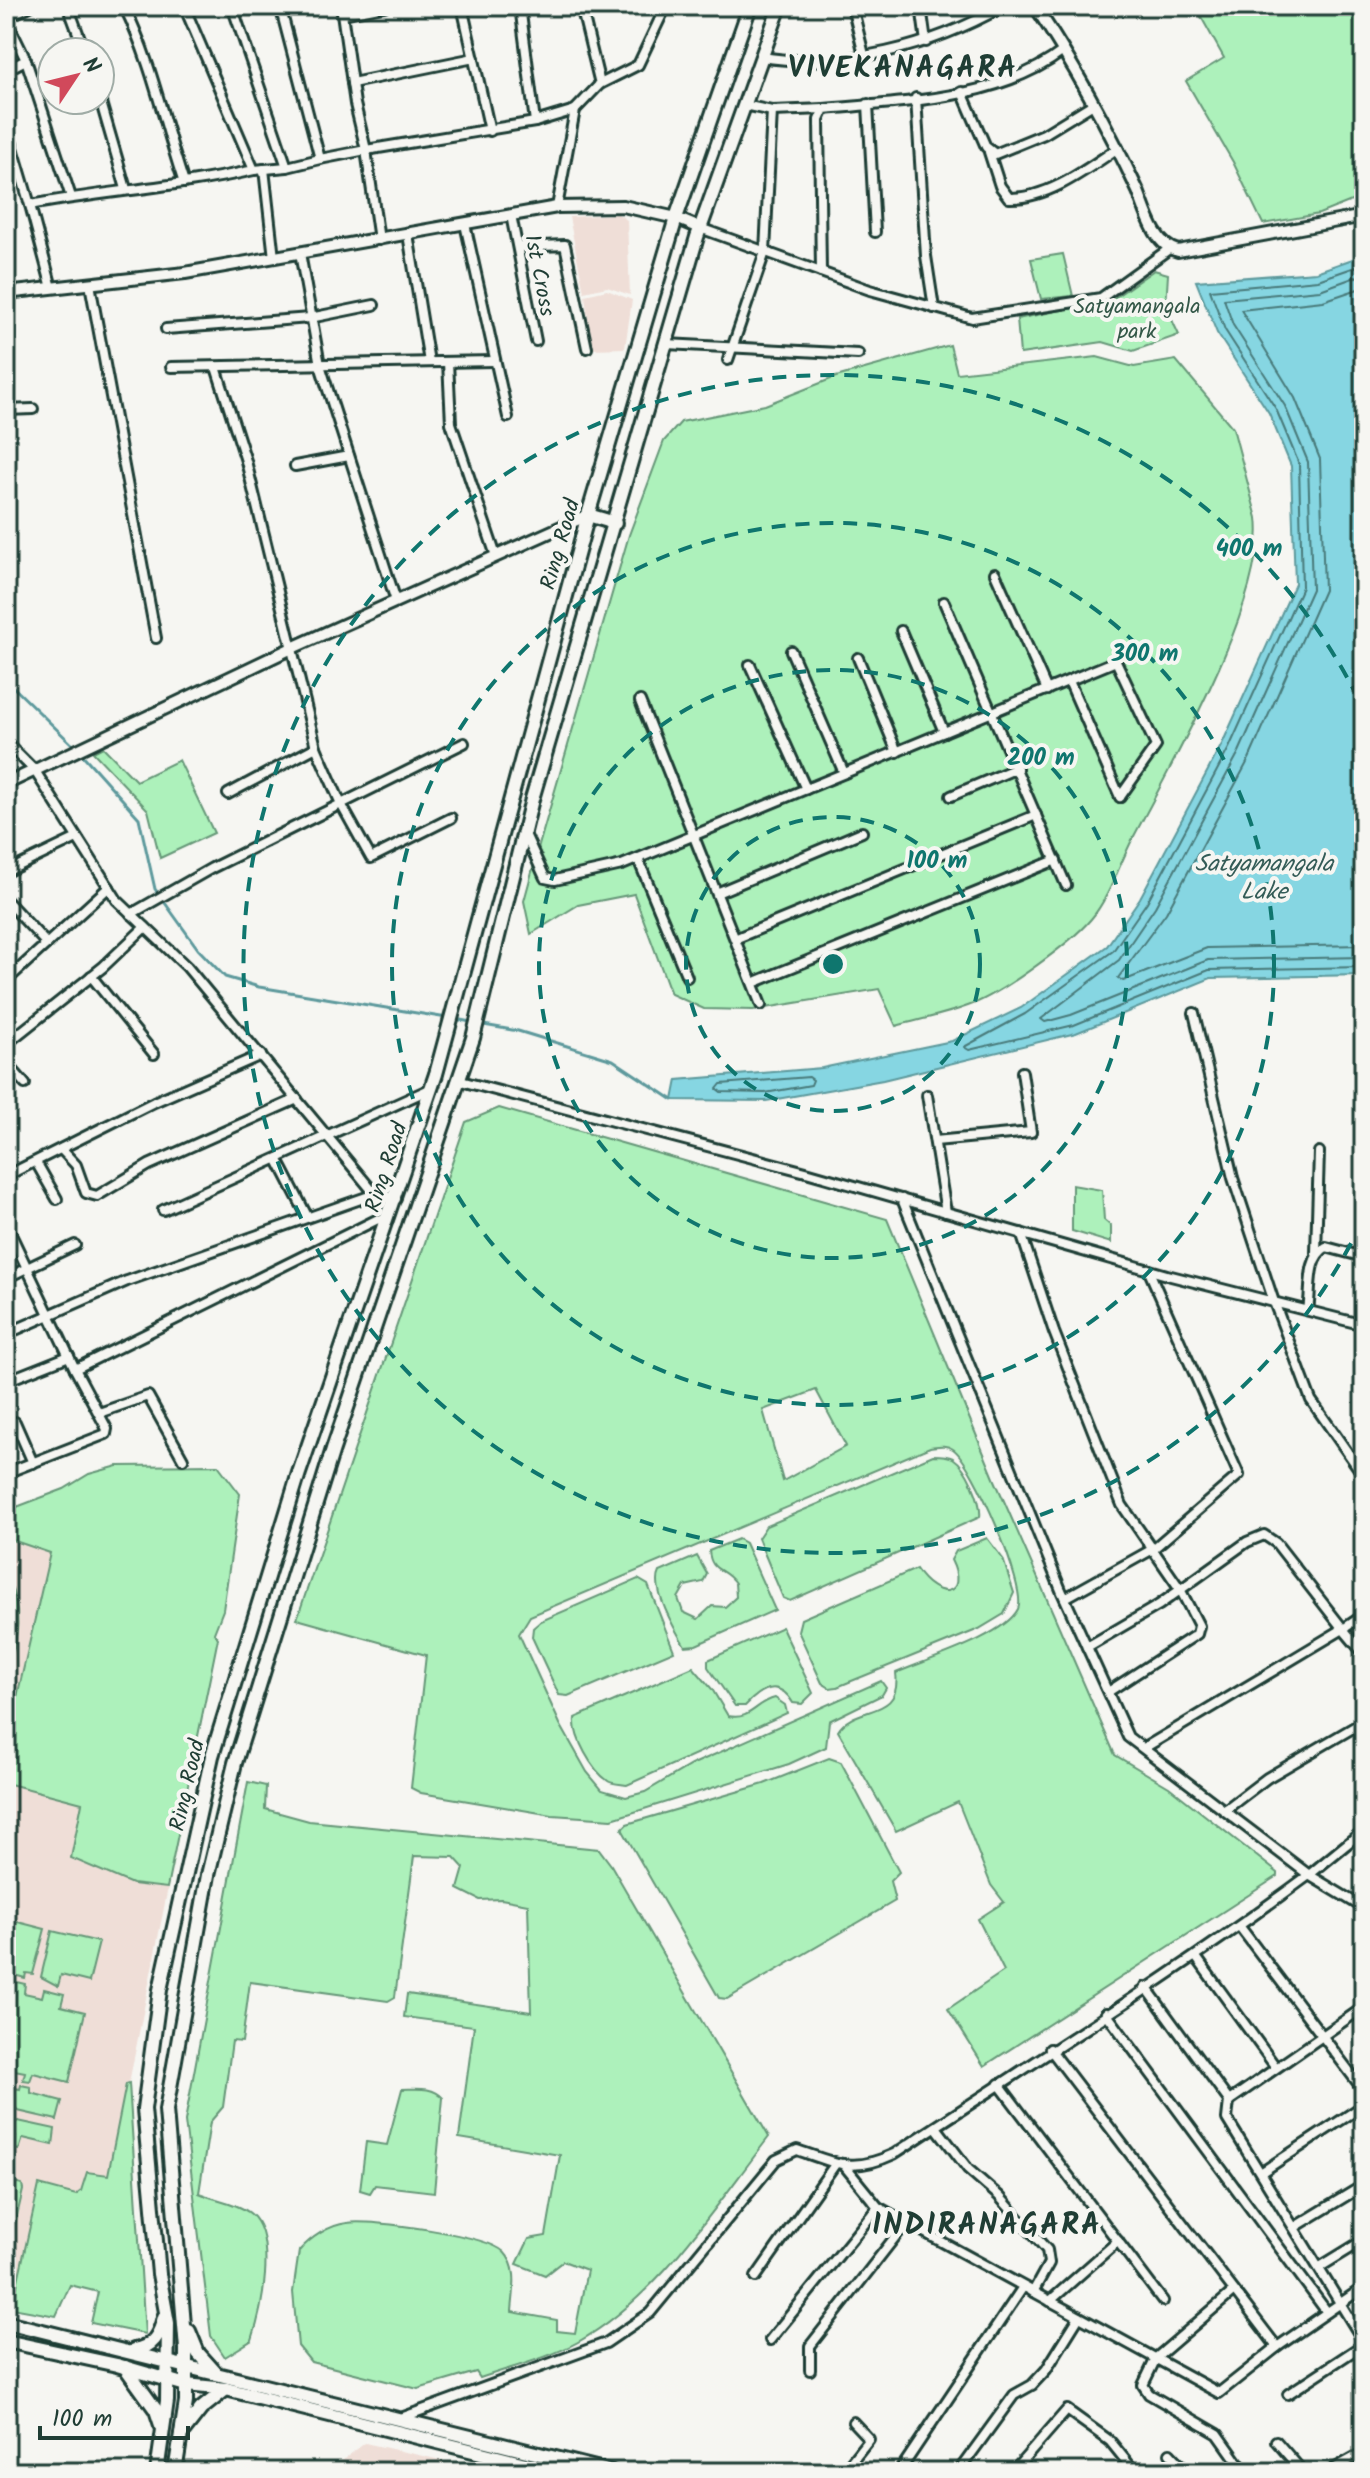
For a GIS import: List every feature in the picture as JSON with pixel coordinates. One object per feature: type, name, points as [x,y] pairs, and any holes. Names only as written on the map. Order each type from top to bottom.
[{"type":"main road","name":"Ring Road","points":[[157,2472],[168,2356],[144,2109],[160,1990],[212,1755],[299,1473],[388,1223],[432,1088],[588,515],[676,218],[750,6]]},
{"type":"main road","name":"Ring Road","points":[[175,2472],[186,2385],[186,2349],[166,2110],[208,1875],[235,1763],[333,1449],[473,1038],[524,832],[700,228],[780,6]]},
{"type":"main road","points":[[588,515],[615,523]]},
{"type":"main road","points":[[436,1074],[457,1080]]},
{"type":"main road","points":[[212,1755],[235,1763]]},
{"type":"main road","points":[[151,2060],[174,2067]]},
{"type":"main road","points":[[127,2351],[145,2348],[155,2340],[165,2312]]},
{"type":"main road","points":[[183,2313],[198,2353],[220,2375]]},
{"type":"main road","points":[[6,2322],[127,2351],[168,2356],[186,2366],[557,2472]]},
{"type":"main road","points":[[43,2350],[47,2332]]},
{"type":"main road","points":[[6,2341],[125,2367],[186,2385],[226,2389],[612,2472]]},
{"type":"main road","points":[[125,2367],[156,2410],[163,2432]]},
{"type":"main road","points":[[181,2436],[201,2409],[226,2389]]},
{"type":"street","points":[[30,6],[6,18],[26,60],[71,197]]},
{"type":"street","points":[[68,6],[79,36]]},
{"type":"street","points":[[124,6],[152,75],[163,122],[184,183]]},
{"type":"street","points":[[184,6],[254,170]]},
{"type":"street","points":[[232,6],[287,167]]},
{"type":"street","points":[[280,6],[320,159]]},
{"type":"street","points":[[379,240],[342,10],[384,6]]},
{"type":"street","points":[[462,6],[490,131]]},
{"type":"street","points":[[520,6],[535,122]]},
{"type":"street","points":[[581,6],[600,84]]},
{"type":"street","points":[[30,205],[287,167],[366,150],[490,131],[575,110],[600,84],[638,65],[666,6]]},
{"type":"street","points":[[852,6],[864,55]]},
{"type":"street","points":[[921,6],[926,42]]},
{"type":"street","points":[[761,57],[799,63],[864,55],[926,42],[1004,6]]},
{"type":"street","points":[[1035,6],[1118,148],[1158,236],[1169,249],[1178,251],[1364,216]]},
{"type":"street","points":[[744,105],[772,111],[824,109],[962,92],[1034,71],[1063,51]]},
{"type":"street","points":[[352,83],[474,58]]},
{"type":"street","points":[[6,70],[26,60]]},
{"type":"street","points":[[962,92],[1005,194],[1018,198],[1050,189],[1118,148]]},
{"type":"street","points":[[916,98],[926,256],[934,308]]},
{"type":"street","points":[[868,104],[875,232]]},
{"type":"street","points":[[989,152],[995,154],[1044,134],[1093,104]]},
{"type":"street","points":[[821,272],[819,120],[824,109]]},
{"type":"street","points":[[557,207],[575,110]]},
{"type":"street","points":[[728,360],[765,252],[772,111]]},
{"type":"street","points":[[105,116],[126,189]]},
{"type":"street","points":[[6,124],[52,288]]},
{"type":"street","points":[[264,169],[274,258]]},
{"type":"street","points":[[6,293],[274,258],[557,207],[623,206],[676,218],[821,272],[972,318],[1101,298],[1169,249]]},
{"type":"street","name":"1st Cross","points":[[511,215],[536,341]]},
{"type":"street","points":[[465,224],[508,417]]},
{"type":"street","points":[[408,234],[429,362]]},
{"type":"street","points":[[518,247],[565,245],[587,348]]},
{"type":"street","points":[[300,253],[320,365],[396,601]]},
{"type":"street","points":[[90,284],[156,638]]},
{"type":"street","points":[[166,329],[310,318],[374,305]]},
{"type":"street","points":[[666,344],[858,354]]},
{"type":"street","points":[[171,367],[494,361]]},
{"type":"street","points":[[448,362],[451,423],[496,556]]},
{"type":"street","points":[[216,367],[246,461],[316,747],[341,804],[371,858],[451,818]]},
{"type":"street","points":[[6,410],[33,409]]},
{"type":"street","points":[[295,466],[349,456]]},
{"type":"street","points":[[6,784],[292,648],[588,515]]},
{"type":"street","points":[[995,573],[1047,690]]},
{"type":"street","points":[[944,602],[1066,885]]},
{"type":"street","points":[[901,631],[944,732]]},
{"type":"street","points":[[791,651],[844,773]]},
{"type":"street","points":[[858,658],[897,752]]},
{"type":"street","points":[[524,832],[545,878],[555,880],[638,859],[1116,661],[1156,746],[1120,797],[1069,681]]},
{"type":"street","points":[[750,665],[806,789]]},
{"type":"street","points":[[640,701],[719,892],[761,1005]]},
{"type":"street","points":[[6,742],[35,771],[109,887],[131,914],[187,967],[375,1194]]},
{"type":"street","points":[[131,914],[464,743]]},
{"type":"street","points":[[228,794],[316,747]]},
{"type":"street","points":[[951,796],[1017,768]]},
{"type":"street","points":[[737,938],[1036,815]]},
{"type":"street","points":[[719,892],[862,832]]},
{"type":"street","points":[[6,872],[77,838]]},
{"type":"street","points":[[638,859],[687,977]]},
{"type":"street","points":[[753,983],[1056,860]]},
{"type":"street","points":[[6,981],[109,887]]},
{"type":"street","points":[[6,900],[47,944]]},
{"type":"street","points":[[6,1044],[91,976],[145,927]]},
{"type":"street","points":[[91,976],[154,1054]]},
{"type":"street","points":[[1194,1013],[1233,1178],[1274,1302],[1311,1400],[1364,1476]]},
{"type":"street","points":[[6,1176],[261,1055]]},
{"type":"street","points":[[6,1062],[25,1084]]},
{"type":"street","points":[[935,1141],[1031,1132],[1022,1072]]},
{"type":"street","points":[[457,1080],[1363,1325],[1364,1352]]},
{"type":"street","points":[[163,1210],[432,1088]]},
{"type":"street","points":[[927,1095],[946,1212]]},
{"type":"street","points":[[61,1149],[76,1165],[86,1193],[97,1196],[149,1165],[297,1099]]},
{"type":"street","points":[[1308,1310],[1312,1262],[1316,1253],[1319,1152]]},
{"type":"street","points":[[278,1160],[307,1216]]},
{"type":"street","points":[[36,1162],[57,1199]]},
{"type":"street","points":[[6,1334],[127,1281],[307,1216],[375,1194],[396,1199]]},
{"type":"street","points":[[902,1199],[1065,1598],[1128,1737],[1309,1875],[1364,1908]]},
{"type":"street","points":[[75,1369],[332,1239],[378,1219],[388,1223]]},
{"type":"street","points":[[6,1224],[107,1429],[103,1437],[6,1473]]},
{"type":"street","points":[[1021,1233],[1054,1332],[1122,1505],[1180,1589],[1199,1631],[1108,1692]]},
{"type":"street","points":[[6,1278],[75,1245]]},
{"type":"street","points":[[1316,1253],[1326,1247],[1364,1257]]},
{"type":"street","points":[[1065,1598],[1153,1549],[1239,1475],[1148,1269]]},
{"type":"street","points":[[6,1381],[69,1356]]},
{"type":"street","points":[[99,1413],[148,1396],[183,1459]]},
{"type":"street","points":[[15,1422],[33,1463]]},
{"type":"street","points":[[1087,1647],[1159,1605],[1247,1542],[1264,1535],[1276,1543],[1364,1654]]},
{"type":"street","points":[[1144,1748],[1364,1615]]},
{"type":"street","points":[[1225,1810],[1267,1778],[1363,1722]]},
{"type":"street","points":[[392,2426],[606,2343],[650,2313],[776,2160],[797,2150],[839,2164],[867,2166],[894,2154],[1240,1927],[1364,1830]]},
{"type":"street","points":[[1240,1927],[1364,2091]]},
{"type":"street","points":[[1196,1957],[1275,2066]]},
{"type":"street","points":[[1146,1987],[1229,2101],[1227,2119],[1364,2343],[1288,2394]]},
{"type":"street","points":[[1229,2101],[1275,2066],[1364,2007]]},
{"type":"street","points":[[1106,2013],[1327,2312]]},
{"type":"street","points":[[1050,2049],[1277,2347]]},
{"type":"street","points":[[999,2084],[1163,2301]]},
{"type":"street","points":[[1262,2172],[1364,2105]]},
{"type":"street","points":[[936,2127],[968,2169],[999,2196],[1047,2250],[1049,2263],[1033,2292]]},
{"type":"street","points":[[839,2164],[878,2207],[1219,2393],[1277,2347],[1364,2287]]},
{"type":"street","points":[[756,2277],[839,2164]]},
{"type":"street","points":[[1295,2227],[1364,2185]]},
{"type":"street","points":[[770,2340],[878,2207]]},
{"type":"street","points":[[810,2370],[810,2346],[906,2223]]},
{"type":"street","points":[[1320,2267],[1364,2240]]},
{"type":"street","points":[[1050,2301],[1118,2241]]},
{"type":"street","points":[[899,2472],[1023,2287]]},
{"type":"street","points":[[1234,2291],[1156,2358],[1143,2385],[1145,2390],[1218,2434],[1245,2472]]},
{"type":"street","points":[[958,2472],[1014,2395],[1032,2385],[1046,2370],[1079,2317]]},
{"type":"street","points":[[1013,2472],[1067,2410],[1110,2441],[1135,2472]]},
{"type":"street","points":[[843,2472],[869,2439],[853,2422]]},
{"type":"street","points":[[1276,2441],[1303,2472]]},
{"type":"street","points":[[1328,2472],[1364,2452]]},
{"type":"street","points":[[1170,2453],[1188,2472]]},
{"type":"shaded area","points":[[618,214],[627,220],[630,295],[607,287],[584,292],[569,217]]},
{"type":"shaded area","points":[[607,290],[632,300],[625,348],[592,349],[585,295]]},
{"type":"shaded area","points":[[218,1465],[240,1494],[223,1610],[214,1633],[218,1638],[129,2083],[145,2334],[91,2323],[98,2292],[70,2285],[56,2316],[6,2307],[6,1511],[64,1489],[89,1474],[118,1466]]},
{"type":"shaded area","points":[[365,2443],[494,2472],[327,2472]]},
{"type":"green space","points":[[1195,6],[1363,6],[1364,196],[1319,214],[1263,224],[1233,162],[1186,81],[1224,58]]},
{"type":"green space","points":[[1063,254],[1073,296],[1041,299],[1031,259]]},
{"type":"green space","name":"Satyamangala park","points":[[1154,270],[1168,274],[1166,307],[1179,335],[1133,351],[1103,342],[1020,354],[1017,319],[1111,300]]},
{"type":"green space","points":[[950,345],[957,373],[1097,357],[1134,367],[1176,360],[1233,428],[1257,518],[1256,552],[1232,636],[1192,725],[1097,911],[1068,941],[986,998],[945,1014],[896,1026],[879,989],[753,1010],[704,1009],[671,994],[634,894],[578,905],[531,934],[524,901],[629,535],[664,441],[681,422],[765,405],[836,377]]},
{"type":"green space","points":[[103,747],[136,781],[179,760],[214,833],[160,858],[148,810],[93,752]]},
{"type":"green space","points":[[499,1108],[887,1219],[994,1478],[1115,1755],[1169,1787],[1278,1876],[984,2066],[948,2009],[1004,1971],[978,1919],[1004,1902],[991,1885],[958,1802],[896,1831],[838,1731],[846,1722],[876,1710],[892,1698],[896,1673],[981,1638],[1010,1619],[1018,1609],[1015,1578],[985,1500],[962,1459],[953,1449],[945,1446],[930,1447],[530,1616],[519,1634],[560,1724],[587,1772],[602,1790],[626,1797],[645,1792],[691,1765],[881,1681],[886,1688],[882,1695],[829,1721],[826,1747],[789,1764],[612,1819],[552,1815],[421,1793],[411,1788],[426,1655],[297,1619],[466,1122]],"holes":[[[816,1390],[846,1446],[783,1481],[763,1410]]]},
{"type":"green space","points":[[1072,1185],[1102,1190],[1104,1220],[1111,1226],[1111,1243],[1072,1231]]},
{"type":"green space","points":[[933,1455],[953,1458],[963,1469],[976,1494],[980,1517],[790,1601],[783,1598],[758,1538],[766,1526]]},
{"type":"green space","points":[[218,1465],[240,1494],[223,1610],[214,1633],[218,1638],[167,1888],[132,1884],[71,1858],[82,1803],[6,1783],[6,1745],[50,1553],[6,1538],[6,1511],[64,1489],[89,1474],[118,1466]]},
{"type":"green space","points":[[987,1538],[1003,1559],[1014,1593],[1004,1614],[979,1629],[837,1687],[830,1688],[822,1683],[798,1631],[801,1619],[916,1569],[933,1586],[948,1591],[954,1588],[956,1582],[951,1560],[956,1551]]},
{"type":"green space","points":[[738,1539],[745,1543],[775,1610],[696,1645],[685,1646],[661,1599],[660,1572],[697,1556],[707,1574],[703,1582],[685,1586],[678,1598],[683,1612],[698,1619],[712,1606],[725,1607],[736,1597],[735,1583],[715,1567],[709,1551]]},
{"type":"green space","points":[[6,1576],[16,1602],[17,1627],[6,1680]]},
{"type":"green space","points":[[638,1579],[648,1585],[674,1651],[568,1696],[559,1695],[532,1637],[533,1628],[541,1621]]},
{"type":"green space","points":[[782,1627],[813,1693],[802,1704],[793,1703],[775,1688],[769,1689],[745,1706],[735,1706],[708,1667],[708,1660]]},
{"type":"green space","points":[[693,1667],[712,1689],[728,1716],[748,1714],[775,1698],[785,1705],[787,1713],[627,1785],[608,1781],[585,1752],[577,1734],[575,1718]]},
{"type":"green space","points":[[829,1758],[841,1762],[899,1872],[890,1881],[895,1901],[727,1999],[719,1998],[622,1829],[627,1824],[764,1784]]},
{"type":"green space","points":[[248,1782],[266,1786],[265,1809],[309,1821],[599,1849],[611,1865],[769,2137],[659,2276],[607,2323],[578,2342],[543,2358],[480,2378],[476,2372],[418,2389],[311,2362],[298,2346],[293,2292],[299,2251],[333,2226],[360,2222],[453,2234],[493,2246],[504,2252],[512,2266],[512,2312],[557,2320],[557,2331],[575,2333],[587,2270],[563,2261],[545,2275],[517,2264],[529,2239],[546,2236],[560,2155],[459,2138],[474,2026],[404,2017],[407,1994],[531,2012],[528,1904],[501,1899],[480,1900],[458,1889],[464,1868],[454,1857],[414,1856],[395,1997],[388,2001],[250,1982],[242,2042],[232,2041],[223,2107],[210,2122],[199,2193],[246,2210],[259,2225],[265,2256],[263,2293],[252,2340],[225,2357],[211,2336],[185,2121]]},
{"type":"green space","points":[[6,1919],[45,1929],[33,1974],[26,1973],[25,1978],[14,1975],[16,1965],[6,1962]]},
{"type":"green space","points":[[52,1931],[99,1942],[89,1982],[61,1975],[58,1986],[41,1977]]},
{"type":"green space","points":[[8,1980],[25,1984],[24,1993],[42,1997],[44,1989],[64,1994],[61,2006],[85,2012],[69,2082],[33,2073],[30,2081],[23,2080],[25,2072],[9,2069],[6,2076]]},
{"type":"green space","points":[[129,2083],[145,2334],[91,2323],[98,2292],[70,2285],[56,2316],[12,2308],[39,2185],[76,2195],[81,2191],[87,2172],[108,2175],[126,2084]]},
{"type":"green space","points":[[21,2085],[31,2087],[31,2093],[62,2101],[57,2120],[18,2111],[11,2101],[14,2088],[20,2089]]},
{"type":"green space","points":[[402,2089],[429,2090],[443,2098],[434,2192],[375,2185],[370,2193],[360,2190],[366,2142],[387,2145]]},
{"type":"green space","points":[[18,2121],[55,2129],[53,2145],[23,2138],[19,2150],[14,2149],[16,2136],[6,2127]]},
{"type":"green space","points":[[6,2181],[22,2185],[23,2190],[6,2263]]},
{"type":"water","name":"Satyamangala Lake","points":[[1364,255],[1364,975],[1211,978],[1076,1033],[883,1080],[766,1101],[673,1100],[677,1080],[822,1068],[952,1041],[1021,1008],[1107,946],[1140,898],[1222,744],[1295,584],[1291,466],[1269,413],[1217,333],[1196,281],[1316,272]]},
{"type":"waterway","points":[[6,680],[75,747]]},
{"type":"waterway","points":[[80,752],[139,818],[155,889],[198,949],[225,977],[259,987],[447,1018]]},
{"type":"waterway","points":[[455,1019],[471,1022]]},
{"type":"waterway","points":[[478,1024],[518,1031],[613,1060],[673,1100]]},
{"type":"district","name":"VIVEKANAGARA","points":[[903,67]]},
{"type":"district","name":"INDIRANAGARA","points":[[987,2224]]}]
